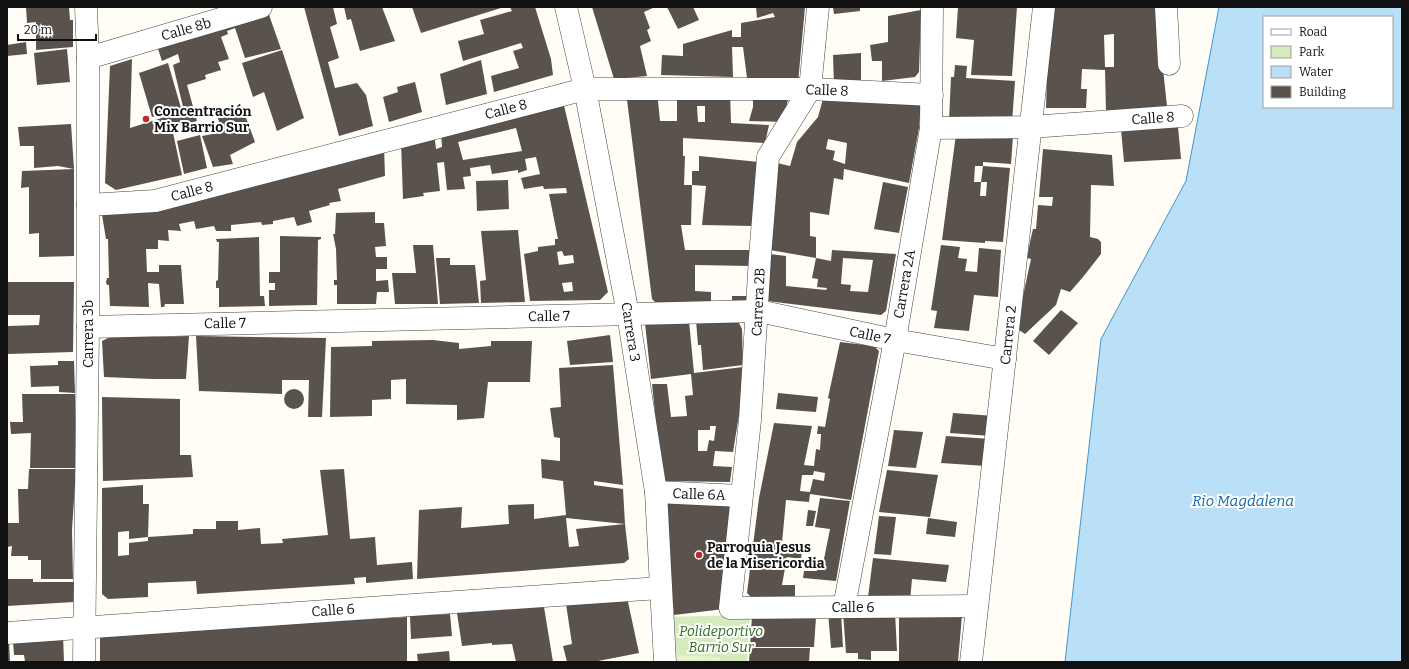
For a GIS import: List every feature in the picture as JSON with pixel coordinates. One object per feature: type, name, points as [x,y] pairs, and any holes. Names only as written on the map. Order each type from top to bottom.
[{"type":"street","name":"Carrera 3b","points":[[84,662],[88,327],[88,58],[86,7]]},
{"type":"street","name":"Calle 8b","points":[[88,58],[261,7]]},
{"type":"street","name":"Carrera 3","points":[[566,7],[585,89],[628,314],[656,492],[665,662]]},
{"type":"street","name":"Carrera 2B","points":[[730,608],[750,420],[768,157],[810,89],[818,7]]},
{"type":"street","name":"Carrera 2A","points":[[844,607],[895,340],[931,128],[932,7]]},
{"type":"street","name":"Carrera 2","points":[[971,662],[1044,7]]},
{"type":"street","points":[[1166,7],[1169,64]]},
{"type":"street","name":"Calle 8","points":[[88,205],[155,201],[585,89],[810,89],[932,95]]},
{"type":"street","name":"Calle 8","points":[[931,128],[1031,127],[1182,116]]},
{"type":"street","name":"Calle 7","points":[[88,327],[758,311],[895,340],[1005,359]]},
{"type":"street","name":"Calle 6A","points":[[656,492],[741,496]]},
{"type":"street","name":"Calle 6","points":[[7,632],[660,588]]},
{"type":"street","name":"Calle 6","points":[[730,608],[977,606]]},
{"type":"green space","name":"Polideportivo Barrio Sur","points":[[750,615],[747,662],[666,662],[664,617]]},
{"type":"green space","points":[[673,655],[720,657],[721,662],[674,662]]},
{"type":"water","name":"Rio Magdalena","points":[[1219,7],[1402,7],[1402,662],[1065,662],[1101,339],[1186,181]]},
{"type":"building","points":[[26,7],[69,7],[70,20],[73,20],[73,47],[36,50],[36,22],[27,23]]},
{"type":"building","points":[[304,7],[333,7],[337,24],[330,27],[339,58],[328,62],[335,88],[357,83],[366,95],[373,126],[339,136]]},
{"type":"building","points":[[344,7],[382,7],[395,41],[360,51],[351,19],[347,20]]},
{"type":"building","points":[[412,7],[504,7],[421,33]]},
{"type":"building","points":[[510,7],[535,7],[551,59],[553,75],[494,92],[491,76],[519,68],[513,51],[523,48],[521,43],[463,61],[458,41],[484,34],[480,20],[512,11]]},
{"type":"building","points":[[592,7],[655,7],[644,12],[650,28],[647,30],[651,41],[640,46],[647,76],[614,79]]},
{"type":"building","points":[[667,7],[693,7],[699,20],[678,29]]},
{"type":"building","points":[[756,7],[805,7],[798,83],[747,78],[743,47],[732,47],[733,77],[661,75],[662,55],[683,56],[683,44],[732,30],[732,37],[741,37],[741,23],[775,17],[773,13],[757,18]]},
{"type":"building","points":[[833,7],[860,7],[860,11],[834,14]]},
{"type":"building","points":[[958,7],[1017,7],[1012,76],[971,75],[974,40],[956,38]]},
{"type":"building","points":[[1049,7],[1161,7],[1163,69],[1167,106],[1106,111],[1105,70],[1082,69],[1081,89],[1087,89],[1086,108],[1046,108]],"holes":[[[1114,34],[1114,67],[1105,67],[1104,35]]]},
{"type":"building","points":[[921,10],[919,72],[915,77],[882,81],[882,61],[872,61],[870,45],[888,42],[888,16]]},
{"type":"building","points":[[268,12],[281,49],[245,58],[235,28],[227,31],[228,34],[221,37],[229,59],[218,62],[221,70],[205,75],[206,79],[187,85],[197,121],[172,128],[182,175],[116,190],[105,183],[110,66],[132,59],[130,128],[184,111],[173,65],[180,62],[178,54],[162,61],[158,49]]},
{"type":"building","points":[[26,42],[27,54],[7,56],[7,45]]},
{"type":"building","points":[[67,49],[70,82],[37,85],[34,53]]},
{"type":"building","points":[[282,50],[304,118],[277,131],[264,92],[253,97],[242,63]]},
{"type":"building","points":[[861,53],[861,83],[834,85],[833,55]]},
{"type":"building","points":[[481,60],[487,94],[446,105],[440,74]]},
{"type":"building","points":[[168,63],[181,108],[152,117],[139,73]]},
{"type":"building","points":[[955,65],[967,66],[966,78],[1015,81],[1012,123],[949,121],[951,77],[954,77]]},
{"type":"building","points":[[415,82],[422,112],[389,122],[383,97],[398,92],[397,87]]},
{"type":"building","points":[[657,91],[660,121],[677,121],[677,91],[730,91],[731,123],[769,125],[765,143],[683,138],[683,156],[685,156],[684,185],[692,185],[691,225],[681,225],[685,250],[751,250],[751,266],[695,265],[695,291],[711,292],[711,305],[657,304],[652,299],[626,92]],"holes":[[[697,106],[705,106],[705,122],[698,122]]]},
{"type":"building","points":[[753,92],[789,92],[784,122],[749,121],[753,107]]},
{"type":"building","points":[[824,95],[921,101],[919,128],[909,183],[844,169],[843,180],[834,178],[829,215],[810,212],[810,236],[816,237],[816,258],[770,250],[777,163],[790,166],[797,142],[818,117]],"holes":[[[828,139],[847,143],[845,164],[833,160],[835,151],[826,149]]]},
{"type":"building","points":[[562,97],[608,292],[600,300],[530,301],[524,254],[538,251],[538,247],[555,245],[555,239],[558,239],[549,194],[567,193],[566,188],[544,189],[543,186],[524,189],[521,178],[540,174],[536,157],[525,159],[527,170],[518,173],[518,170],[492,174],[490,165],[470,168],[471,176],[463,177],[465,189],[447,190],[444,162],[437,163],[440,191],[423,193],[424,196],[403,199],[401,142],[434,133],[436,149],[442,147],[441,131]],"holes":[[[516,128],[522,151],[463,160],[458,142]],[[562,251],[564,256],[573,255],[574,263],[559,265],[557,252]],[[572,282],[573,291],[564,292],[562,283]]]},
{"type":"building","points":[[241,104],[255,142],[230,155],[233,164],[213,167],[202,136],[223,132],[217,116]]},
{"type":"building","points":[[71,124],[74,169],[58,166],[34,168],[34,146],[20,146],[18,127]]},
{"type":"building","points":[[1178,127],[1181,159],[1124,162],[1121,130]]},
{"type":"building","points":[[956,134],[1013,136],[1011,164],[983,162],[983,166],[1010,168],[1003,242],[985,241],[985,243],[942,240]],"holes":[[[975,166],[983,166],[981,182],[974,182]],[[981,182],[987,182],[986,196],[980,196]]]},
{"type":"building","points":[[200,135],[207,168],[184,174],[177,141]]},
{"type":"building","points":[[384,147],[385,176],[338,189],[341,201],[329,203],[330,205],[309,211],[312,222],[297,226],[294,217],[273,221],[273,224],[262,225],[261,222],[231,225],[231,231],[216,231],[214,226],[196,229],[194,221],[179,224],[181,231],[168,230],[169,241],[158,240],[158,249],[146,249],[147,272],[159,272],[159,265],[181,265],[184,304],[165,304],[164,307],[161,307],[159,284],[148,283],[149,307],[110,306],[109,285],[107,285],[106,282],[107,278],[109,278],[108,239],[106,239],[102,215]]},
{"type":"building","points":[[1043,149],[1112,155],[1114,186],[1091,185],[1090,237],[1098,239],[1101,242],[1101,254],[1070,292],[1061,289],[1056,305],[1025,334],[1016,328],[1031,259],[1027,258],[1030,242],[1033,229],[1036,229],[1038,205],[1052,206],[1053,197],[1039,197]]},
{"type":"building","points":[[699,156],[759,162],[753,226],[702,225],[706,186],[692,185],[692,171],[699,171]]},
{"type":"building","points":[[74,169],[74,256],[39,257],[39,233],[29,234],[29,187],[21,188],[22,171]]},
{"type":"building","points":[[508,180],[509,209],[477,211],[476,181]]},
{"type":"building","points":[[883,182],[908,187],[899,233],[874,229]]},
{"type":"building","points":[[375,212],[375,223],[384,223],[386,246],[375,247],[376,257],[387,257],[387,269],[376,269],[376,281],[388,280],[389,292],[377,292],[376,304],[337,304],[337,285],[334,285],[334,280],[337,280],[336,249],[333,234],[335,234],[336,213]]},
{"type":"building","points":[[518,230],[525,302],[481,303],[480,281],[486,280],[481,231]]},
{"type":"building","points":[[280,236],[321,237],[321,239],[318,240],[317,305],[269,306],[269,290],[275,290],[275,283],[269,283],[269,272],[280,272]]},
{"type":"building","points":[[259,237],[260,296],[264,296],[265,306],[219,307],[219,288],[216,288],[216,281],[218,280],[219,242],[217,242],[216,239]]},
{"type":"building","points":[[413,245],[433,245],[438,304],[395,304],[392,273],[416,273]]},
{"type":"building","points":[[941,245],[960,247],[958,258],[967,259],[965,271],[977,272],[979,248],[1001,250],[998,297],[974,295],[969,331],[934,328],[937,311],[931,310]]},
{"type":"building","points":[[832,250],[896,254],[886,311],[881,315],[767,301],[770,254],[786,256],[786,286],[826,290],[827,288],[817,287],[818,279],[812,278],[816,258],[831,261]],"holes":[[[843,258],[873,260],[868,292],[850,291],[851,285],[841,284]]]},
{"type":"building","points":[[436,258],[450,258],[450,265],[475,265],[479,303],[440,304]]},
{"type":"building","points":[[7,282],[74,282],[73,352],[8,354],[8,326],[39,325],[40,315],[7,315]]},
{"type":"building","points":[[732,296],[751,296],[751,306],[732,305]]},
{"type":"building","points":[[1061,310],[1078,323],[1049,355],[1033,341]]},
{"type":"building","points":[[737,319],[742,329],[743,365],[703,370],[701,345],[698,345],[696,320]]},
{"type":"building","points":[[689,321],[694,373],[743,367],[739,415],[733,452],[715,451],[713,466],[732,467],[730,482],[662,481],[652,384],[667,384],[671,417],[687,416],[685,396],[693,395],[691,374],[651,379],[645,323]],"holes":[[[710,426],[716,426],[714,441],[709,440],[707,451],[698,451],[698,430],[710,430]]]},
{"type":"building","points":[[114,335],[156,337],[189,336],[186,379],[104,377],[102,341]]},
{"type":"building","points":[[610,335],[613,362],[570,365],[567,341]]},
{"type":"building","points":[[196,336],[326,338],[322,417],[308,417],[309,380],[282,380],[282,394],[199,391]]},
{"type":"building","points":[[433,340],[459,343],[459,349],[491,346],[491,341],[532,341],[530,382],[488,382],[484,418],[457,420],[457,405],[406,404],[406,379],[391,380],[391,399],[372,400],[372,416],[330,417],[331,347],[372,346],[372,341]]},
{"type":"building","points":[[840,342],[874,346],[879,351],[851,500],[810,494],[809,502],[786,500],[782,543],[790,544],[789,549],[802,550],[801,559],[787,557],[782,585],[795,585],[795,597],[751,597],[747,593],[759,498],[774,423],[812,426],[804,465],[814,466],[816,449],[820,450],[821,434],[817,434],[818,426],[825,427],[830,399],[828,398]],"holes":[[[814,471],[825,473],[824,481],[813,479],[810,492],[800,491],[802,475],[813,475]]]},
{"type":"building","points":[[58,361],[74,361],[75,393],[59,392],[59,386],[31,387],[30,366],[58,365]]},
{"type":"building","points":[[613,365],[623,485],[594,481],[594,485],[623,489],[629,559],[624,563],[417,579],[419,510],[462,507],[461,528],[509,524],[508,505],[534,504],[534,519],[566,515],[563,481],[542,478],[541,459],[560,461],[560,438],[554,437],[550,408],[561,407],[559,368]],"holes":[[[566,518],[625,524],[576,529],[579,546],[569,547]]]},
{"type":"building","points":[[294,389],[301,392],[304,399],[301,406],[294,409],[287,406],[284,399],[287,392]]},
{"type":"building","points":[[778,393],[818,397],[816,412],[776,409]]},
{"type":"building","points":[[22,394],[75,394],[76,468],[30,468],[31,433],[11,434],[10,422],[23,422]]},
{"type":"building","points":[[102,397],[180,399],[180,455],[191,455],[193,477],[103,481]]},
{"type":"building","points":[[953,413],[995,416],[991,436],[950,433]]},
{"type":"building","points":[[894,430],[923,432],[916,468],[888,466]]},
{"type":"building","points":[[946,436],[991,439],[986,466],[941,463]]},
{"type":"building","points":[[29,469],[76,469],[72,530],[73,579],[41,579],[41,560],[28,560],[28,556],[11,556],[12,546],[7,547],[7,523],[19,523],[18,489],[28,489]]},
{"type":"building","points":[[344,469],[350,539],[375,537],[377,565],[412,562],[413,579],[366,583],[366,577],[354,578],[355,584],[197,594],[196,581],[148,583],[148,597],[108,599],[102,594],[102,488],[143,485],[143,504],[149,504],[148,537],[193,534],[193,529],[216,529],[216,521],[238,521],[238,530],[260,528],[261,544],[283,543],[282,539],[328,535],[320,470]],"holes":[[[129,531],[129,539],[148,537],[148,541],[129,543],[129,555],[118,556],[118,532]]]},
{"type":"building","points":[[887,470],[938,475],[930,517],[879,512]]},
{"type":"building","name":"Parroquia Jesus de la Misericordia","points":[[663,497],[736,502],[724,609],[674,615]]},
{"type":"building","points":[[820,498],[850,501],[836,581],[803,578],[804,571],[817,571],[818,559],[824,559],[830,529],[815,527]]},
{"type":"building","points":[[808,510],[816,511],[813,526],[806,526]]},
{"type":"building","points":[[879,516],[896,517],[891,555],[874,554]]},
{"type":"building","points":[[928,518],[957,522],[955,537],[926,534]]},
{"type":"building","points":[[873,558],[949,565],[946,582],[912,579],[910,601],[868,597]]},
{"type":"building","points":[[7,579],[33,579],[33,582],[74,582],[74,602],[7,606]]},
{"type":"building","points":[[623,597],[628,602],[639,653],[593,662],[567,662],[563,646],[572,644],[566,604]]},
{"type":"building","points":[[544,607],[553,662],[516,662],[512,644],[492,645],[492,643],[462,646],[457,613]]},
{"type":"building","points":[[828,612],[841,613],[843,647],[831,648]]},
{"type":"building","points":[[843,612],[895,612],[897,651],[871,651],[871,660],[858,659],[858,653],[846,653]]},
{"type":"building","points":[[450,614],[452,636],[411,639],[410,616]]},
{"type":"building","points":[[899,614],[962,615],[958,662],[899,662]]},
{"type":"building","points":[[752,616],[816,617],[814,647],[750,647]]},
{"type":"building","points":[[407,617],[407,662],[100,662],[100,635]]},
{"type":"building","points":[[63,635],[64,662],[25,662],[24,655],[14,655],[13,641]]},
{"type":"building","points":[[7,641],[9,641],[10,662],[7,662]]},
{"type":"building","points":[[750,648],[810,648],[809,662],[749,662]]},
{"type":"building","points":[[449,651],[450,662],[418,662],[417,654]]},
{"type":"place","name":"Concentración Mix Barrio Sur","points":[[146,119]]},
{"type":"place","name":"Parroquia Jesus de la Misericordia","points":[[699,555]]}]
